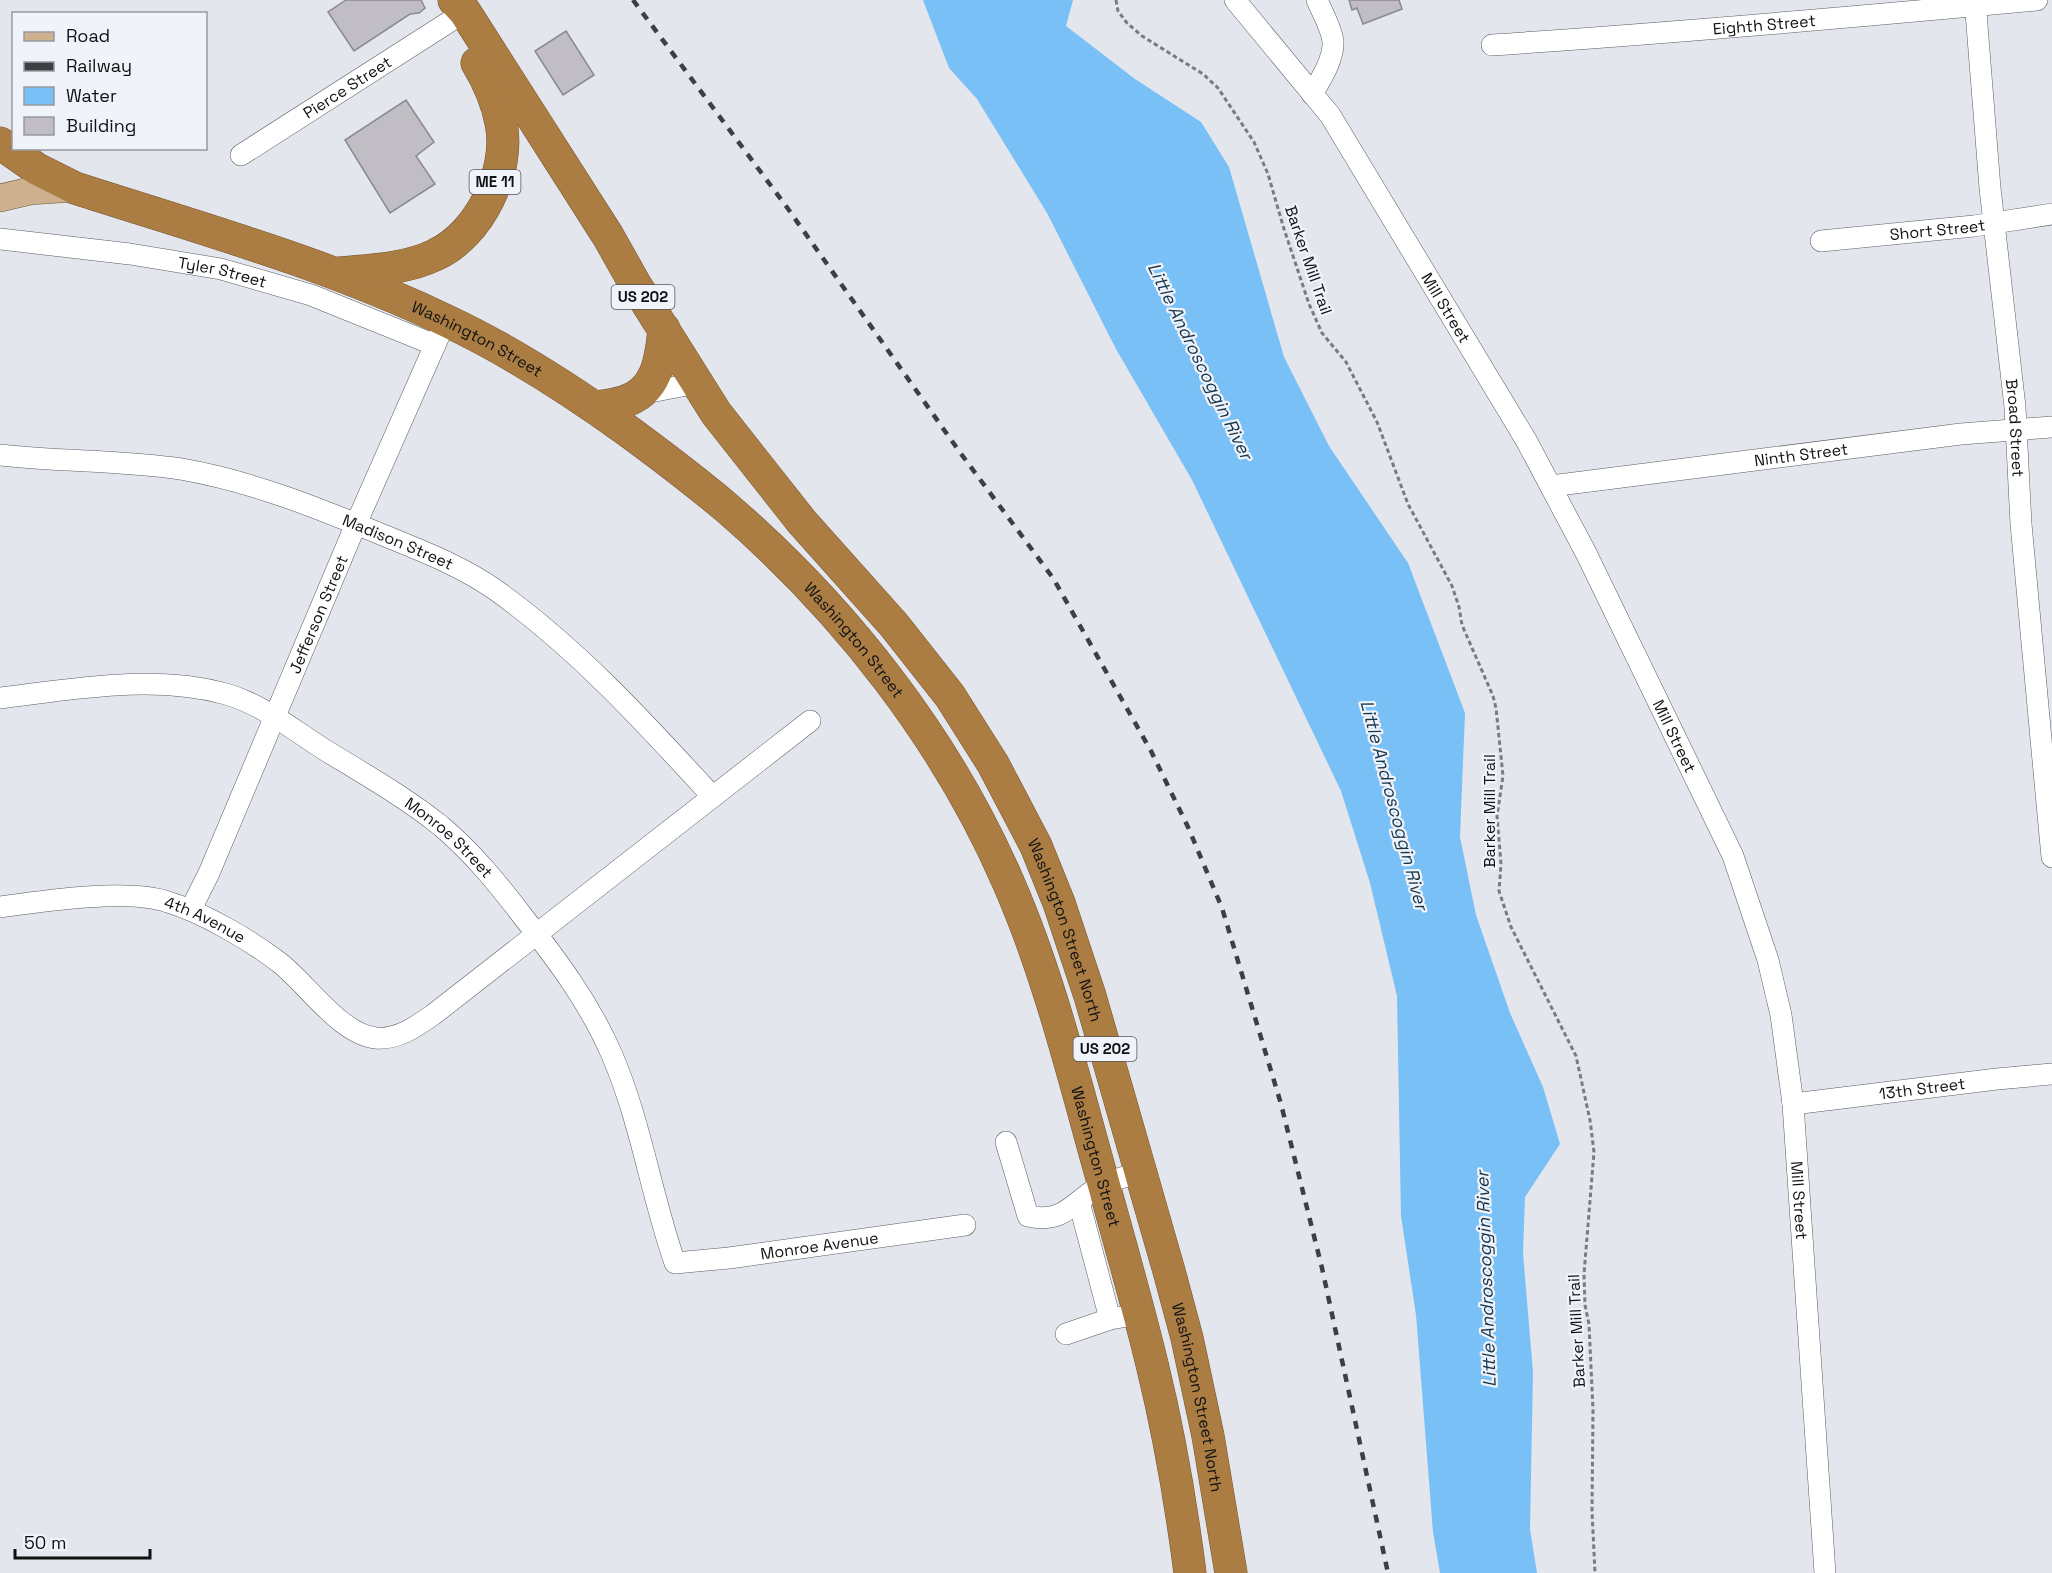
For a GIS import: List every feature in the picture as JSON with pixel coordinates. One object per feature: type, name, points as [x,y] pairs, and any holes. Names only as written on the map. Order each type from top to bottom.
[{"type":"highway","name":"ME 11","points":[[339,274],[392,267],[435,255],[468,230],[486,203],[499,168],[502,125],[496,103],[459,7]]},
{"type":"highway","name":"US 202","points":[[459,7],[608,236],[697,383]]},
{"type":"highway","name":"Washington Street","points":[[0,143],[37,169],[75,188],[339,274],[441,332],[513,356],[595,407],[677,467],[755,533],[826,606],[859,644],[914,715],[972,809],[1009,884],[1031,939],[1060,1029],[1091,1193],[1125,1316],[1170,1443],[1190,1573]]},
{"type":"highway","points":[[595,407],[624,402],[639,394],[651,381],[658,368],[664,329]]},
{"type":"highway","name":"Washington Street North","points":[[697,383],[758,467],[894,625],[950,696],[993,764],[1036,846],[1059,903],[1090,996],[1187,1338],[1220,1497],[1231,1573]]},
{"type":"main road","points":[[0,198],[30,191],[75,188]]},
{"type":"street","name":"Mill Street","points":[[1235,0],[1330,115],[1442,299],[1551,486],[1586,553],[1733,856],[1768,960],[1781,1015],[1793,1104],[1825,1573]]},
{"type":"street","points":[[1312,94],[1324,71],[1332,50],[1333,39],[1317,0]]},
{"type":"street","name":"Eighth Street","points":[[1492,45],[1890,15],[1975,3],[2037,0]]},
{"type":"street","name":"Broad Street","points":[[1975,3],[1994,221],[2017,429],[2021,524],[2052,857]]},
{"type":"street","name":"Pierce Street","points":[[241,155],[459,7]]},
{"type":"street","name":"Short Street","points":[[1821,241],[1974,226],[1994,221],[2052,214]]},
{"type":"street","name":"Tyler Street","points":[[0,239],[130,254],[221,269],[441,332]]},
{"type":"street","name":"Jefferson Street","points":[[191,909],[209,873],[274,714],[441,332]]},
{"type":"street","points":[[639,394],[697,383]]},
{"type":"street","name":"Ninth Street","points":[[1551,486],[1961,434],[2052,427]]},
{"type":"street","name":"Madison Street","points":[[0,455],[182,469],[252,486],[296,500],[440,559],[475,576],[519,607],[600,679],[646,724],[713,797]]},
{"type":"street","name":"Monroe Street","points":[[0,698],[114,686],[173,686],[226,694],[274,714],[441,827],[482,867],[537,935],[578,991],[612,1055],[638,1129],[675,1263]]},
{"type":"street","points":[[537,935],[810,721]]},
{"type":"street","name":"4th Avenue","points":[[0,907],[115,896],[165,900],[191,909],[256,947],[280,964],[342,1023],[364,1036],[375,1038],[400,1035],[416,1026],[537,935]]},
{"type":"street","name":"13th Street","points":[[1793,1104],[2052,1074]]},
{"type":"street","points":[[1006,1142],[1028,1216],[1043,1219],[1066,1212],[1091,1193],[1141,1172]]},
{"type":"street","name":"Monroe Avenue","points":[[675,1263],[729,1258],[965,1225]]},
{"type":"street","points":[[1066,1334],[1125,1316]]},
{"type":"path","name":"Barker Mill Trail","points":[[1116,0],[1118,11],[1126,23],[1142,36],[1203,74],[1218,88],[1254,142],[1268,174],[1284,229],[1322,333],[1346,362],[1377,422],[1408,504],[1452,586],[1462,625],[1493,696],[1501,743],[1503,776],[1497,816],[1501,864],[1499,891],[1511,927],[1576,1056],[1590,1120],[1594,1152],[1584,1274],[1593,1410],[1592,1511],[1595,1573]]},
{"type":"water","name":"Little Androscoggin River","points":[[923,0],[1073,0],[1066,26],[1135,79],[1201,122],[1229,167],[1284,357],[1329,446],[1408,563],[1465,713],[1460,837],[1476,915],[1510,1013],[1543,1087],[1560,1144],[1525,1197],[1523,1253],[1533,1372],[1530,1529],[1537,1573],[1440,1573],[1433,1532],[1416,1315],[1401,1216],[1397,996],[1370,883],[1341,791],[1192,480],[1116,349],[1047,213],[977,99],[949,68]]},
{"type":"building","points":[[346,0],[421,0],[425,8],[419,13],[410,14],[354,51],[328,12]]},
{"type":"building","points":[[1349,0],[1399,0],[1402,9],[1363,24],[1357,8],[1352,10]]},
{"type":"building","points":[[566,31],[594,75],[563,95],[535,51]]},
{"type":"building","points":[[406,100],[434,142],[416,156],[435,184],[390,213],[345,140]]},
{"type":"railway","points":[[633,0],[786,206],[959,451],[1053,578],[1151,751],[1188,827],[1222,908],[1281,1104],[1322,1268],[1388,1573]]}]
